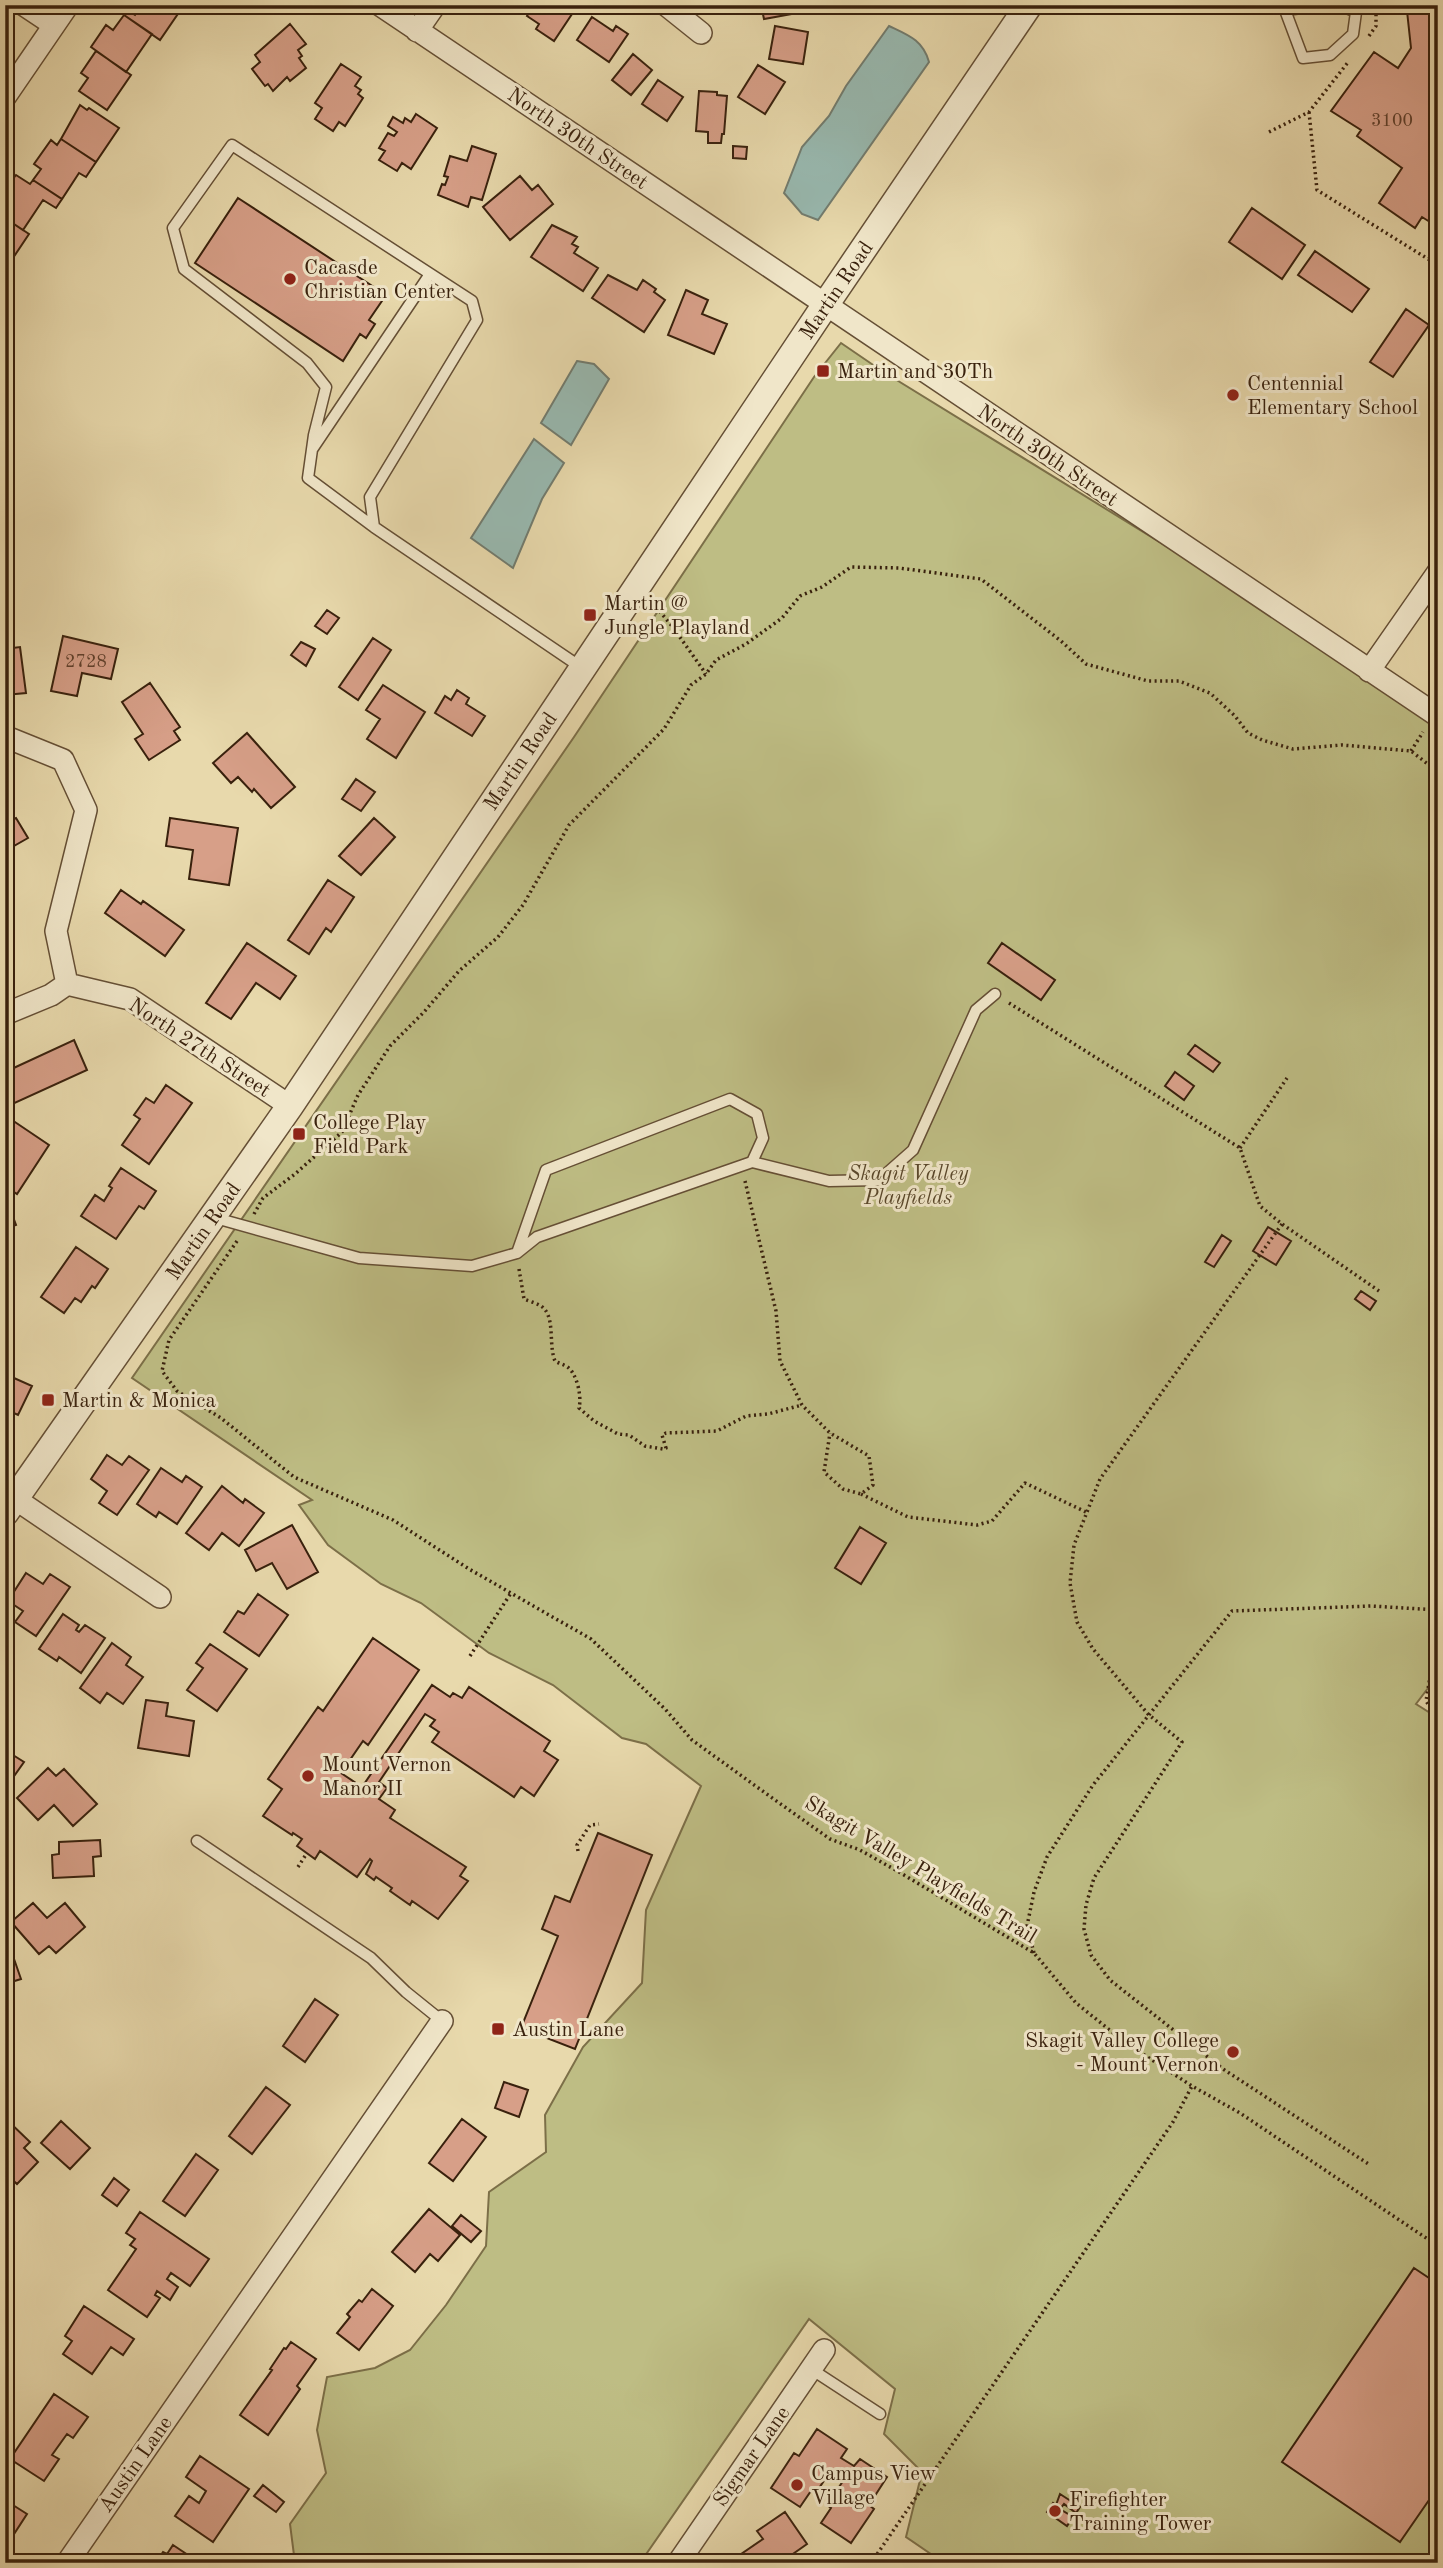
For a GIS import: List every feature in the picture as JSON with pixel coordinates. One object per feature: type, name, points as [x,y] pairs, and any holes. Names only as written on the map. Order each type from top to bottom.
[{"type":"street","points":[[24,5],[54,25]]},
{"type":"street","points":[[5,97],[68,5]]},
{"type":"street","name":"North 30th Street","points":[[380,5],[1438,716]]},
{"type":"street","points":[[417,31],[435,5]]},
{"type":"street","points":[[666,5],[701,33]]},
{"type":"street","name":"Martin Road","points":[[9,1501],[290,1106],[1029,5]]},
{"type":"street","points":[[1369,671],[1438,572]]},
{"type":"street","points":[[5,740],[11,739],[64,760],[86,810],[56,931],[67,984],[51,995],[5,1014]]},
{"type":"street","name":"North 27th Street","points":[[67,984],[130,999],[290,1106]]},
{"type":"street","points":[[9,1501],[160,1597]]},
{"type":"street","name":"Austin Lane","points":[[67,2563],[442,2021]]},
{"type":"street","name":"Sigmar Lane","points":[[677,2563],[824,2350]]},
{"type":"lane","points":[[1326,5],[1282,8],[1303,58],[1330,55],[1353,34],[1356,12],[1340,5]]},
{"type":"lane","points":[[374,527],[370,497],[477,320],[472,301],[232,145],[173,228],[184,269],[307,363],[326,387],[311,450],[308,478],[374,527],[582,668]]},
{"type":"lane","points":[[311,450],[430,274]]},
{"type":"lane","points":[[212,1217],[359,1258],[472,1266],[517,1253],[537,1237],[747,1164],[829,1181],[879,1180],[913,1150],[976,1010],[995,994]]},
{"type":"lane","points":[[517,1253],[546,1170],[730,1099],[757,1114],[763,1138],[747,1164]]},
{"type":"lane","points":[[197,1840],[370,1958],[442,2021]]},
{"type":"lane","points":[[811,2369],[880,2414]]},
{"type":"path","points":[[1368,37],[1376,26],[1376,5]]},
{"type":"path","points":[[1269,132],[1309,112],[1351,58]]},
{"type":"path","points":[[1309,112],[1317,190],[1428,259],[1438,256]]},
{"type":"path","name":"Skagit Valley Playfields Trail","points":[[1438,772],[1411,751],[1342,746],[1293,749],[1262,740],[1248,733],[1235,716],[1210,693],[1179,681],[1148,681],[1086,664],[1061,640],[981,579],[900,568],[851,567],[822,587],[800,596],[782,618],[746,644],[716,660],[706,674],[691,685],[664,729],[569,825],[523,905],[498,937],[459,971],[390,1046],[358,1094],[342,1132],[263,1198],[247,1228],[169,1340],[162,1371],[177,1391],[221,1418],[294,1477],[393,1520],[591,1639],[665,1709],[692,1741],[830,1839],[860,1850],[889,1866],[1034,1953],[1076,2003],[1126,2043],[1192,2087],[1240,2113],[1438,2246]]},
{"type":"path","points":[[656,607],[673,626],[706,674]]},
{"type":"path","points":[[995,994],[1240,1148],[1260,1206],[1379,1291]]},
{"type":"path","points":[[1240,1148],[1287,1078]]},
{"type":"path","points":[[747,1164],[776,1311],[780,1361],[802,1405],[830,1433],[869,1456],[873,1485],[861,1494]]},
{"type":"path","points":[[1282,1224],[1100,1479],[1074,1545],[1070,1583],[1077,1622],[1093,1649],[1148,1714],[1182,1742],[1094,1878],[1086,1905],[1084,1928],[1091,1955],[1110,1980],[1223,2070],[1370,2165]]},
{"type":"path","points":[[517,1253],[524,1298],[542,1306],[547,1313],[551,1322],[550,1350],[555,1362],[567,1366],[575,1377],[582,1399],[579,1408],[618,1434],[629,1435],[645,1446],[663,1449],[666,1448],[666,1441],[662,1436],[670,1432],[717,1430],[746,1416],[791,1410],[802,1405]]},
{"type":"path","points":[[830,1433],[824,1472],[843,1489],[861,1494],[908,1517],[977,1525],[992,1521],[1007,1507],[1024,1483],[1086,1512]]},
{"type":"path","points":[[470,1656],[511,1592]]},
{"type":"path","points":[[1034,1953],[1027,1926],[1034,1892],[1048,1857],[1093,1785],[1232,1611],[1371,1606],[1438,1610]]},
{"type":"path","points":[[1438,1667],[1430,1677],[1426,1701],[1438,1719]]},
{"type":"path","points":[[578,1851],[577,1845],[590,1825],[599,1824]]},
{"type":"path","points":[[298,1867],[307,1853]]},
{"type":"path","points":[[871,2563],[1173,2122],[1192,2087]]},
{"type":"green space","name":"Skagit Valley Playfields","points":[[841,343],[882,371],[1369,671],[1438,725],[1438,1675],[1416,1704],[1438,1718],[1438,2563],[944,2563],[906,2537],[922,2472],[884,2434],[895,2389],[809,2319],[640,2563],[295,2563],[290,2524],[326,2473],[317,2430],[327,2377],[375,2368],[410,2350],[446,2305],[486,2246],[489,2192],[546,2152],[545,2115],[583,2047],[642,1983],[646,1910],[701,1786],[646,1744],[622,1738],[553,1685],[489,1653],[421,1603],[381,1584],[328,1545],[299,1505],[312,1500],[132,1378],[574,737],[814,377]]},
{"type":"water","points":[[889,26],[919,43],[929,62],[818,220],[802,214],[784,193],[802,147],[829,116],[846,86]]},
{"type":"water","points":[[577,361],[594,364],[609,379],[571,445],[541,423]]},
{"type":"water","points":[[534,439],[564,463],[542,499],[513,568],[471,538]]},
{"type":"building","points":[[142,5],[184,5],[160,40],[124,15],[127,10],[135,15]]},
{"type":"building","points":[[534,5],[578,5],[554,41],[536,29],[539,24],[527,16]]},
{"type":"building","points":[[761,5],[802,5],[803,12],[764,19]]},
{"type":"building","points":[[1398,5],[1438,5],[1438,227],[1422,217],[1415,228],[1379,203],[1402,168],[1357,136],[1361,130],[1331,111],[1374,52],[1398,68],[1411,48],[1407,11]]},
{"type":"building","points":[[124,15],[152,34],[126,72],[91,47],[106,25],[113,30]]},
{"type":"building","points":[[592,17],[613,31],[616,26],[628,34],[609,62],[577,40]]},
{"type":"building","points":[[290,24],[306,44],[298,50],[302,56],[299,58],[306,68],[290,81],[287,77],[273,91],[268,84],[265,86],[252,69],[260,62],[255,55]]},
{"type":"building","points":[[775,26],[808,32],[803,64],[769,59]]},
{"type":"building","points":[[96,51],[131,75],[107,110],[79,91],[88,78],[81,73]]},
{"type":"building","points":[[633,54],[652,70],[631,95],[612,80]]},
{"type":"building","points":[[341,64],[361,77],[355,86],[361,90],[358,94],[363,98],[345,126],[339,122],[333,131],[315,119],[322,108],[315,103]]},
{"type":"building","points":[[758,65],[785,82],[765,114],[738,97]]},
{"type":"building","points":[[658,80],[683,97],[667,121],[642,104]]},
{"type":"building","points":[[699,91],[717,92],[717,95],[727,96],[721,143],[708,143],[708,132],[696,131]]},
{"type":"building","points":[[80,105],[119,128],[96,162],[61,139]]},
{"type":"building","points":[[416,114],[437,128],[411,169],[402,163],[397,171],[379,160],[385,151],[379,148],[388,133],[394,136],[397,132],[388,126],[393,117],[403,123],[405,118],[411,122]]},
{"type":"building","points":[[61,139],[96,162],[86,177],[79,173],[62,199],[33,180],[41,169],[34,164],[51,140],[57,145]]},
{"type":"building","points":[[472,146],[496,154],[482,200],[471,197],[468,207],[438,195],[448,177],[444,176],[450,156],[467,161]]},
{"type":"building","points":[[733,146],[747,147],[746,159],[733,158]]},
{"type":"building","points":[[16,175],[30,184],[33,180],[62,199],[56,208],[43,200],[23,230],[5,218],[5,182],[9,184]]},
{"type":"building","points":[[520,176],[532,190],[538,185],[553,204],[510,240],[483,207]]},
{"type":"building","name":"Cacasde Christian Center","points":[[238,198],[386,295],[369,320],[375,324],[366,338],[360,334],[343,361],[195,263]]},
{"type":"building","points":[[1252,208],[1305,245],[1282,279],[1229,242]]},
{"type":"building","points":[[5,218],[29,234],[5,270]]},
{"type":"building","points":[[552,225],[577,237],[572,244],[578,247],[574,253],[598,268],[583,291],[531,257]]},
{"type":"building","points":[[1315,251],[1369,289],[1352,312],[1298,275]]},
{"type":"building","points":[[608,275],[637,290],[643,280],[665,300],[644,332],[592,298]]},
{"type":"building","points":[[686,290],[708,300],[702,314],[727,324],[714,354],[668,335]]},
{"type":"building","points":[[1406,309],[1429,325],[1393,377],[1370,362]]},
{"type":"building","points":[[327,610],[339,618],[327,634],[315,626]]},
{"type":"building","points":[[63,636],[118,649],[111,679],[82,673],[77,696],[51,691]]},
{"type":"building","points":[[373,638],[391,650],[358,700],[339,687]]},
{"type":"building","points":[[301,642],[315,649],[306,666],[291,655]]},
{"type":"building","points":[[20,647],[26,693],[5,695],[5,649]]},
{"type":"building","points":[[150,683],[180,727],[174,731],[180,740],[149,760],[135,739],[143,734],[122,702]]},
{"type":"building","points":[[383,685],[425,712],[396,758],[367,739],[380,719],[366,710]]},
{"type":"building","points":[[457,690],[469,698],[466,704],[485,716],[472,736],[435,713],[445,696],[451,700]]},
{"type":"building","points":[[247,733],[295,787],[271,808],[254,789],[252,792],[238,777],[231,783],[213,763]]},
{"type":"building","points":[[356,779],[375,792],[361,811],[342,799]]},
{"type":"building","points":[[16,818],[28,838],[5,851],[5,822]]},
{"type":"building","points":[[170,818],[238,828],[229,885],[189,879],[193,850],[166,846]]},
{"type":"building","points":[[374,818],[395,837],[361,875],[339,856]]},
{"type":"building","points":[[328,880],[354,897],[331,932],[326,928],[309,954],[288,940]]},
{"type":"building","points":[[121,890],[141,904],[143,901],[184,930],[165,956],[105,913]]},
{"type":"building","points":[[247,943],[296,976],[280,999],[256,983],[231,1019],[206,1003]]},
{"type":"building","points":[[1002,943],[1055,980],[1041,1000],[988,963]]},
{"type":"building","points":[[74,1040],[87,1070],[8,1106],[5,1100],[5,1072]]},
{"type":"building","points":[[1195,1045],[1220,1063],[1213,1072],[1188,1054]]},
{"type":"building","points":[[1175,1072],[1194,1086],[1184,1100],[1165,1086]]},
{"type":"building","points":[[166,1085],[192,1103],[149,1164],[122,1145],[140,1119],[134,1115],[146,1098],[154,1103]]},
{"type":"building","points":[[6,1116],[49,1145],[17,1194],[5,1186],[5,1153],[8,1149],[5,1147]]},
{"type":"building","points":[[121,1168],[156,1191],[144,1209],[139,1206],[116,1239],[81,1216],[95,1195],[104,1201],[112,1188],[109,1186]]},
{"type":"building","points":[[9,1206],[16,1225],[5,1229],[5,1207]]},
{"type":"building","points":[[1268,1227],[1291,1241],[1276,1265],[1253,1251]]},
{"type":"building","points":[[1222,1235],[1231,1241],[1214,1267],[1205,1262]]},
{"type":"building","points":[[76,1247],[108,1269],[81,1302],[75,1298],[64,1313],[41,1297]]},
{"type":"building","points":[[1361,1291],[1376,1301],[1370,1310],[1355,1299]]},
{"type":"building","points":[[5,1374],[32,1386],[18,1415],[5,1409]]},
{"type":"building","points":[[107,1455],[122,1465],[129,1456],[149,1470],[117,1515],[99,1503],[107,1491],[91,1479]]},
{"type":"building","points":[[161,1468],[182,1482],[186,1476],[202,1487],[177,1524],[159,1512],[156,1517],[137,1504]]},
{"type":"building","points":[[222,1486],[243,1503],[245,1499],[264,1513],[239,1546],[222,1533],[209,1550],[186,1533]]},
{"type":"building","points":[[292,1525],[318,1572],[287,1589],[272,1563],[256,1571],[245,1550]]},
{"type":"building","points":[[860,1527],[886,1543],[861,1584],[835,1568]]},
{"type":"building","points":[[26,1573],[43,1584],[50,1574],[70,1587],[36,1636],[15,1622],[23,1611],[8,1601]]},
{"type":"building","points":[[258,1594],[288,1615],[259,1656],[224,1632],[238,1611],[244,1614]]},
{"type":"building","points":[[63,1614],[79,1625],[76,1630],[79,1632],[85,1625],[105,1638],[81,1673],[59,1657],[57,1661],[39,1649]]},
{"type":"building","name":"Mount Vernon Manor II","points":[[373,1638],[419,1670],[368,1745],[363,1741],[341,1773],[362,1787],[432,1685],[450,1697],[453,1693],[462,1698],[469,1687],[550,1741],[544,1751],[558,1760],[534,1796],[521,1787],[514,1797],[432,1742],[439,1732],[430,1726],[435,1720],[425,1714],[379,1782],[387,1788],[379,1799],[395,1810],[390,1818],[466,1867],[460,1876],[468,1881],[438,1919],[412,1901],[410,1905],[390,1891],[392,1888],[366,1874],[372,1861],[370,1859],[357,1877],[320,1851],[315,1859],[297,1846],[302,1839],[263,1816],[282,1789],[268,1779],[318,1707],[323,1711]]},
{"type":"building","points":[[112,1643],[131,1657],[126,1665],[143,1677],[123,1704],[107,1693],[100,1703],[80,1688]]},
{"type":"building","points":[[210,1644],[247,1669],[217,1711],[187,1690],[203,1668],[196,1663]]},
{"type":"building","points":[[146,1700],[168,1703],[166,1716],[194,1721],[189,1756],[138,1748]]},
{"type":"building","points":[[5,1750],[24,1762],[5,1789]]},
{"type":"building","points":[[48,1768],[56,1776],[64,1769],[97,1804],[73,1826],[54,1805],[38,1820],[17,1798]]},
{"type":"building","points":[[598,1833],[652,1855],[575,2049],[521,2028],[558,1936],[542,1929],[555,1896],[570,1902]]},
{"type":"building","points":[[100,1840],[101,1856],[93,1857],[94,1876],[53,1878],[52,1855],[59,1854],[59,1842]]},
{"type":"building","points":[[33,1903],[47,1918],[65,1903],[85,1927],[56,1953],[49,1946],[39,1954],[11,1922]]},
{"type":"building","points":[[5,1933],[21,1979],[5,1984]]},
{"type":"building","points":[[315,1999],[338,2015],[305,2062],[283,2046]]},
{"type":"building","points":[[504,2082],[528,2090],[519,2117],[495,2108]]},
{"type":"building","points":[[266,2087],[290,2105],[252,2154],[229,2136]]},
{"type":"building","points":[[5,2118],[30,2142],[24,2148],[38,2162],[17,2184],[5,2173]]},
{"type":"building","points":[[462,2119],[486,2137],[453,2181],[429,2163]]},
{"type":"building","points":[[61,2121],[90,2148],[70,2169],[41,2143]]},
{"type":"building","points":[[196,2154],[218,2170],[185,2216],[163,2201]]},
{"type":"building","points":[[114,2178],[129,2190],[117,2206],[102,2195]]},
{"type":"building","points":[[429,2209],[460,2235],[438,2261],[430,2254],[415,2272],[392,2252]]},
{"type":"building","points":[[140,2212],[209,2259],[190,2286],[171,2273],[167,2279],[178,2287],[170,2300],[157,2291],[155,2295],[160,2298],[147,2317],[108,2290],[136,2249],[130,2245],[135,2239],[126,2233]]},
{"type":"building","points":[[461,2215],[481,2231],[471,2242],[452,2226]]},
{"type":"building","points":[[1414,2268],[1438,2284],[1438,2487],[1400,2542],[1282,2462]]},
{"type":"building","points":[[372,2289],[393,2306],[359,2350],[337,2333],[350,2317],[347,2314],[359,2300],[362,2302]]},
{"type":"building","points":[[84,2306],[134,2339],[123,2355],[111,2347],[92,2374],[63,2354],[72,2341],[65,2336]]},
{"type":"building","points":[[291,2342],[316,2359],[297,2386],[300,2389],[268,2435],[240,2415],[284,2348]]},
{"type":"building","points":[[54,2394],[88,2417],[73,2438],[67,2434],[52,2455],[59,2459],[44,2481],[10,2459]]},
{"type":"building","name":"Campus View Village","points":[[817,2429],[847,2449],[841,2458],[854,2466],[860,2459],[887,2477],[869,2505],[874,2509],[851,2543],[821,2523],[831,2508],[827,2505],[843,2481],[830,2472],[817,2491],[813,2488],[800,2507],[771,2488],[794,2453],[799,2456]]},
{"type":"building","points":[[200,2456],[249,2489],[213,2542],[175,2516],[189,2496],[199,2503],[206,2491],[186,2477]]},
{"type":"building","points":[[263,2485],[284,2502],[276,2512],[254,2496]]},
{"type":"building","name":"Firefighter Training Tower","points":[[1060,2494],[1080,2507],[1076,2513],[1064,2504],[1060,2509],[1073,2517],[1067,2526],[1047,2512],[1053,2503],[1056,2505]]},
{"type":"building","points":[[5,2500],[27,2514],[5,2548]]},
{"type":"building","name":"Campus View Village","points":[[785,2512],[807,2544],[780,2563],[728,2563],[763,2539],[757,2531]]},
{"type":"building","points":[[173,2545],[200,2563],[156,2563],[163,2552],[167,2554]]},
{"type":"place","name":"Cacasde Christian Center","points":[[290,279]]},
{"type":"place","name":"Martin and 30Th","points":[[823,371]]},
{"type":"place","name":"Centennial Elementary School","points":[[1233,395]]},
{"type":"place","name":"Martin @ Jungle Playland","points":[[590,615]]},
{"type":"place","name":"College Play Field Park","points":[[299,1134]]},
{"type":"place","name":"Martin & Monica","points":[[48,1400]]},
{"type":"place","name":"Mount Vernon Manor II","points":[[308,1776]]},
{"type":"place","name":"Austin Lane","points":[[498,2029]]},
{"type":"place","name":"Skagit Valley College - Mount Vernon","points":[[1233,2052]]},
{"type":"place","name":"Campus View Village","points":[[797,2485]]},
{"type":"place","name":"Firefighter Training Tower","points":[[1055,2511]]}]
